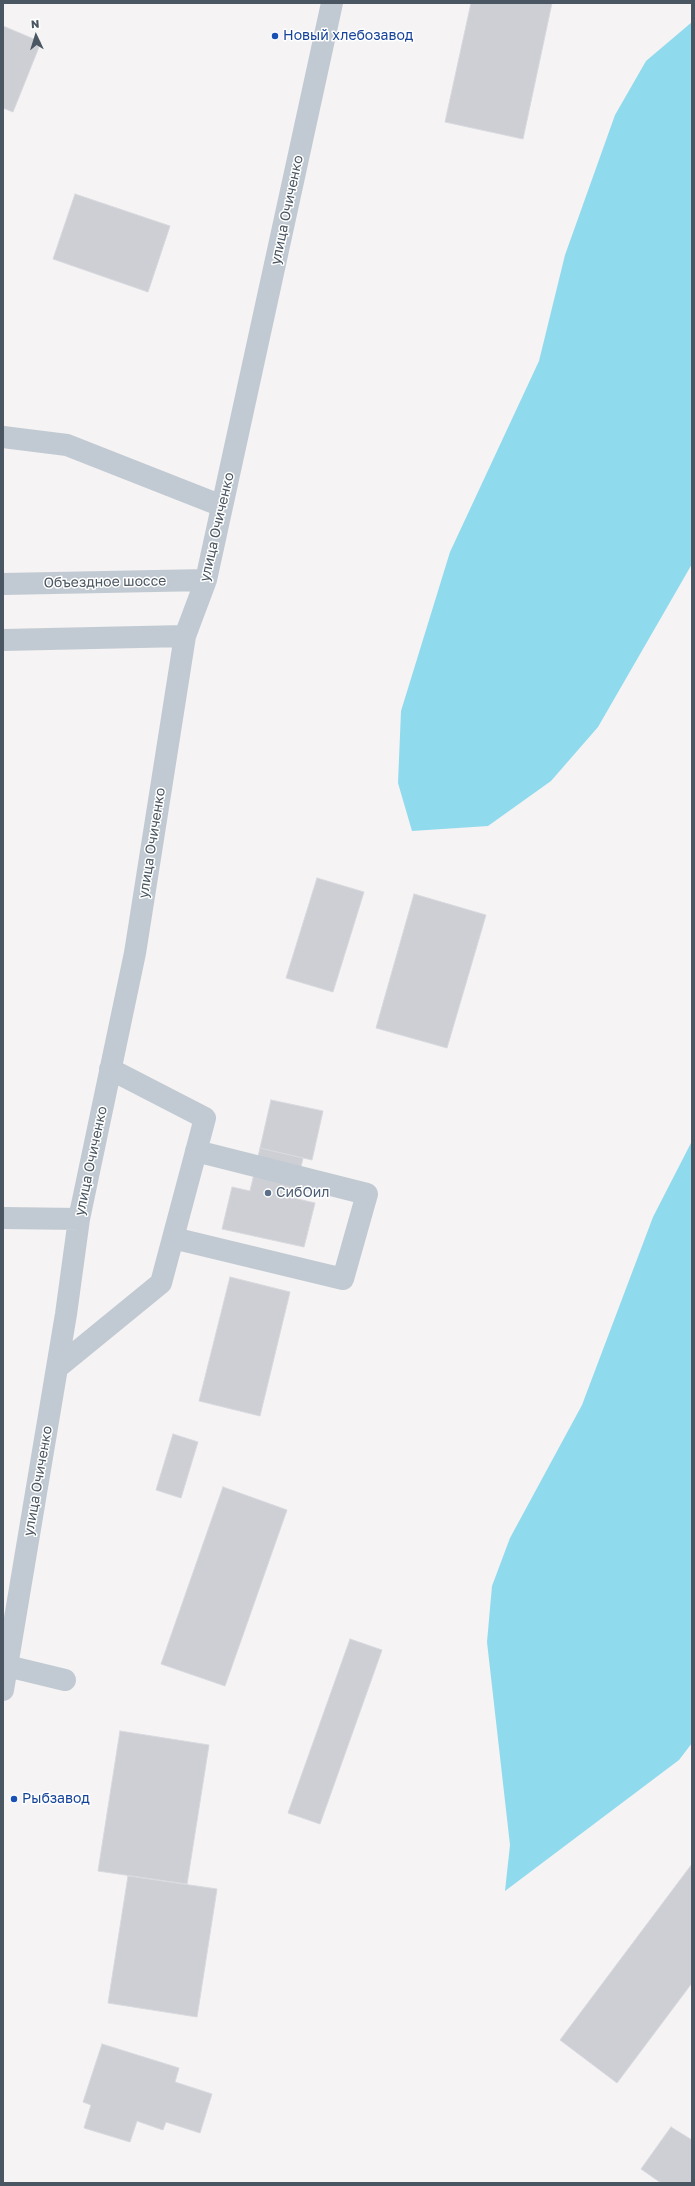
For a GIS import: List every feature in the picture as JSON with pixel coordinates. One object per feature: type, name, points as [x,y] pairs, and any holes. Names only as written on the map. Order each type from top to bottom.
[{"type":"street","name":"улица Очиченко","points":[[3,1690],[57,1368],[79,1219],[135,953],[185,636],[206,580],[332,3]]},
{"type":"street","points":[[3,437],[67,445],[222,506]]},
{"type":"street","name":"Объездное шоссе","points":[[3,584],[206,580]]},
{"type":"street","points":[[3,640],[185,636]]},
{"type":"street","points":[[57,1368],[161,1283],[205,1118],[110,1069]]},
{"type":"street","points":[[173,1238],[344,1279],[367,1194],[196,1151]]},
{"type":"street","points":[[3,1218],[79,1219]]},
{"type":"street","points":[[7,1666],[65,1680]]},
{"type":"water","points":[[692,22],[692,564],[598,727],[551,781],[488,826],[412,831],[398,783],[401,711],[450,552],[539,361],[565,255],[615,115],[646,61]]},
{"type":"water","points":[[692,1141],[692,1743],[679,1760],[505,1891],[510,1845],[487,1642],[492,1586],[510,1538],[582,1405],[653,1217]]},
{"type":"building","points":[[471,3],[552,3],[523,139],[445,122]]},
{"type":"building","points":[[3,26],[41,42],[13,112],[3,108]]},
{"type":"building","points":[[75,194],[170,226],[148,292],[53,259]]},
{"type":"building","points":[[317,878],[364,892],[333,992],[286,978]]},
{"type":"building","points":[[414,894],[486,915],[447,1048],[376,1028]]},
{"type":"building","points":[[271,1100],[323,1111],[312,1160],[260,1148]]},
{"type":"building","points":[[260,1148],[303,1158],[294,1198],[315,1203],[304,1247],[222,1229],[232,1187],[250,1191]]},
{"type":"building","points":[[230,1277],[290,1292],[260,1416],[199,1401]]},
{"type":"building","points":[[173,1434],[198,1442],[181,1498],[156,1490]]},
{"type":"building","points":[[223,1487],[287,1510],[225,1686],[161,1664]]},
{"type":"building","points":[[350,1639],[382,1650],[320,1824],[288,1813]]},
{"type":"building","points":[[120,1731],[209,1745],[187,1884],[98,1871]]},
{"type":"building","points":[[692,1864],[692,1983],[617,2083],[560,2040]]},
{"type":"building","points":[[128,1876],[217,1889],[197,2017],[108,2003]]},
{"type":"building","points":[[102,2044],[179,2068],[175,2082],[212,2094],[200,2133],[166,2122],[163,2130],[137,2121],[130,2142],[84,2128],[91,2105],[83,2102]]},
{"type":"building","points":[[671,2127],[692,2140],[692,2183],[661,2183],[641,2169]]},
{"type":"place","name":"Новый хлебозавод","points":[[275,36]]},
{"type":"place","name":"СибОил","points":[[268,1193]]},
{"type":"place","name":"Рыбзавод","points":[[14,1799]]}]
